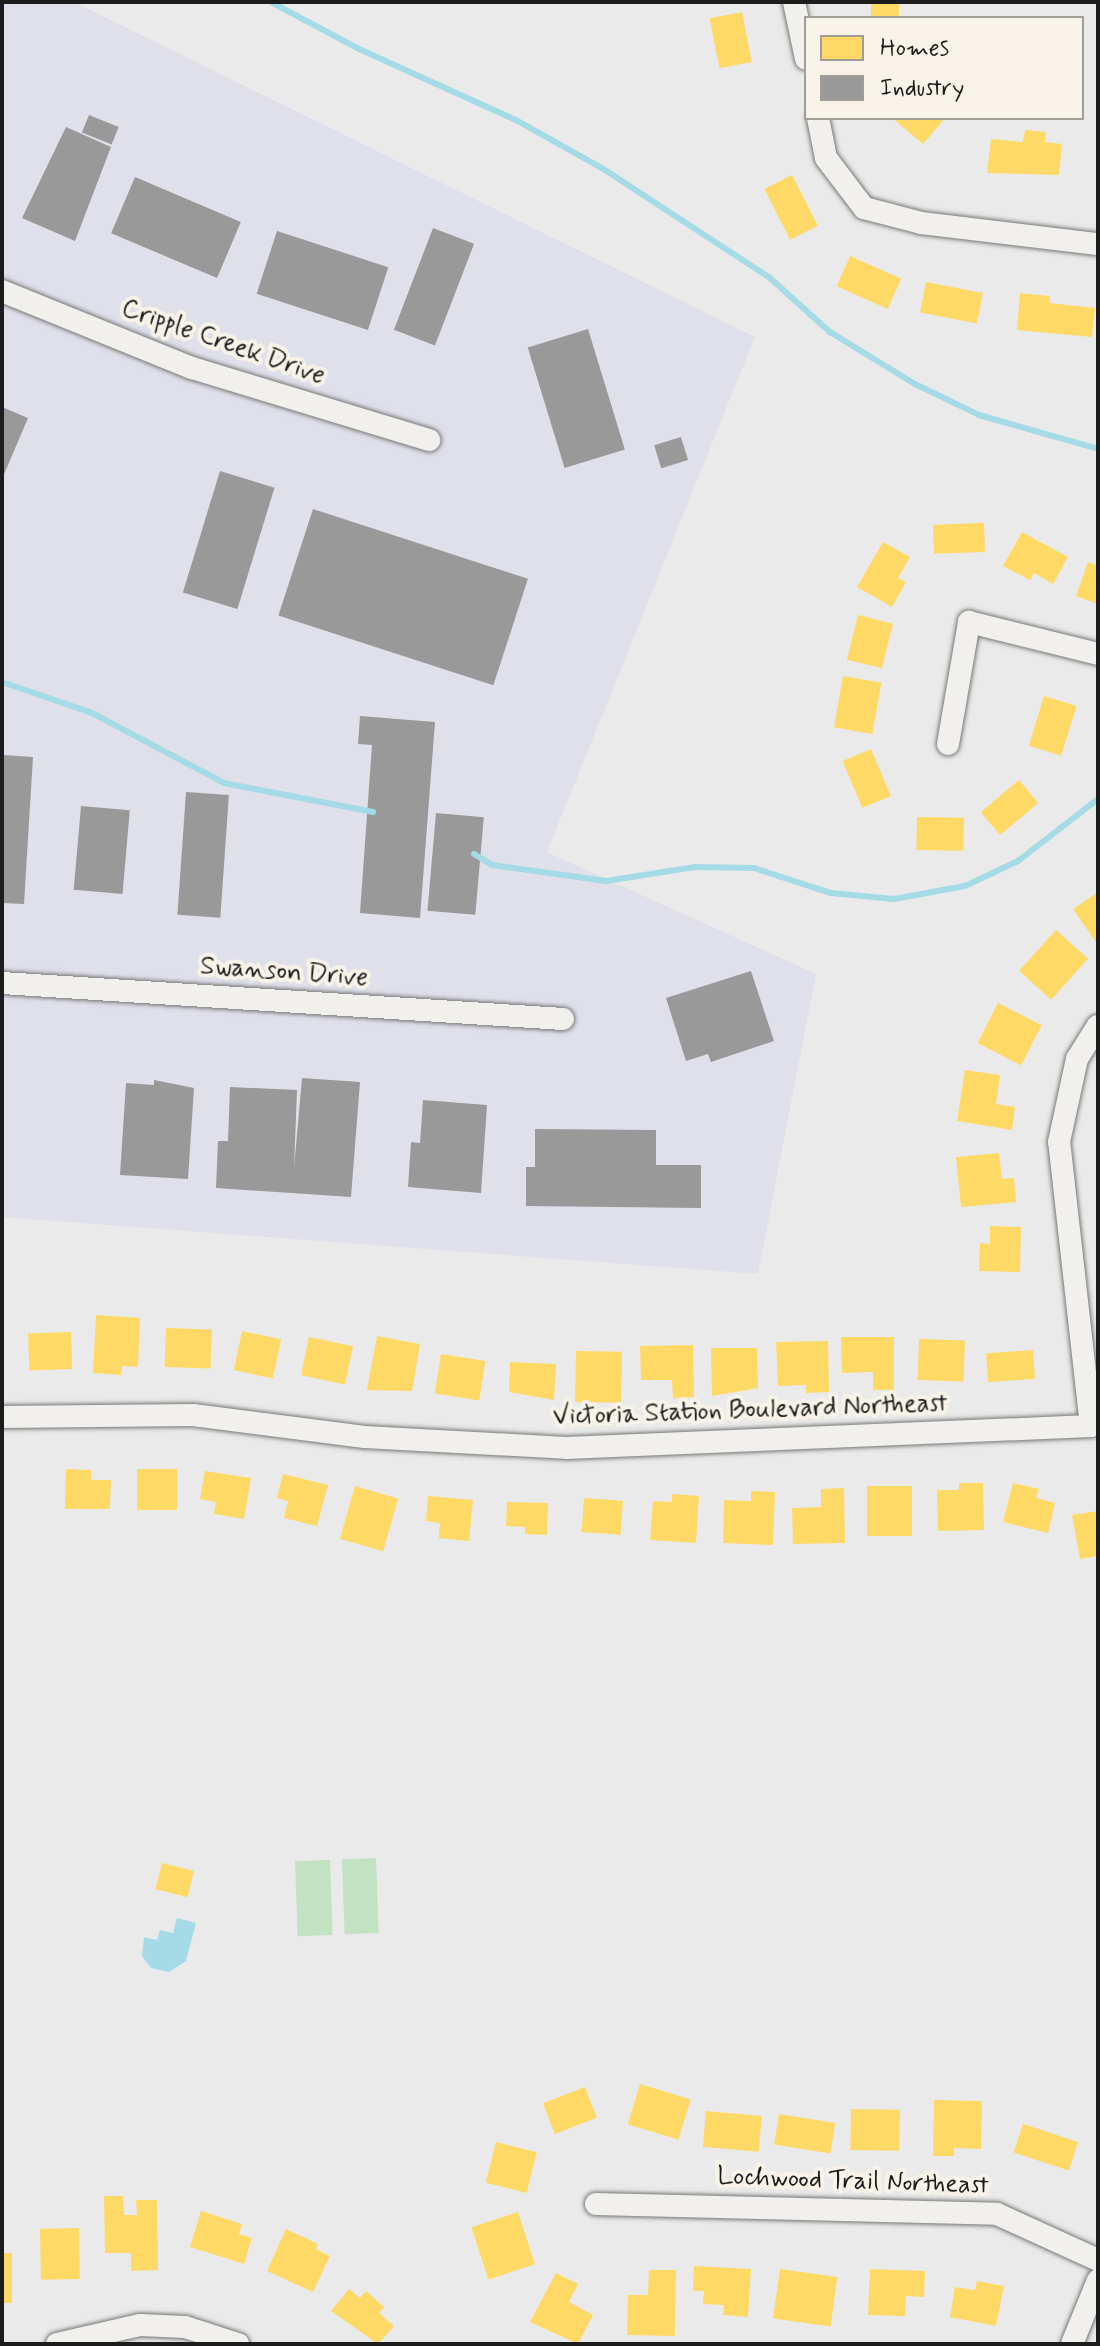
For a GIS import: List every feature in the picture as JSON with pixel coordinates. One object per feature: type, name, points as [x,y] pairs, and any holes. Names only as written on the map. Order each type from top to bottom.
[{"type":"street","points":[[794,2],[804,50]]},
{"type":"street","points":[[818,120],[826,158],[864,208],[921,223],[1098,244]]},
{"type":"street","name":"Cripple Creek Drive","points":[[2,291],[192,368],[429,440]]},
{"type":"street","points":[[948,744],[969,622],[1098,654]]},
{"type":"street","name":"Swanson Drive","points":[[2,983],[563,1019]]},
{"type":"street","name":"Victoria Station Boulevard Northeast","points":[[2,1417],[193,1415],[365,1437],[566,1448],[1091,1426],[1059,1142],[1077,1059],[1098,1026]]},
{"type":"street","name":"Lochwood Trail Northeast","points":[[596,2204],[997,2214],[1098,2260]]},
{"type":"street","points":[[1072,2344],[1098,2280]]},
{"type":"street","points":[[57,2344],[140,2325],[185,2327],[238,2344]]},
{"type":"shaded area","points":[[2,2],[74,2],[755,337],[547,852],[816,974],[758,1274],[2,1217]]},
{"type":"green space","points":[[376,1858],[379,1933],[345,1934],[342,1859]]},
{"type":"green space","points":[[330,1860],[333,1935],[298,1936],[295,1861]]},
{"type":"water","points":[[177,1918],[196,1923],[186,1961],[169,1972],[151,1968],[142,1956],[144,1937],[157,1940],[160,1930],[173,1933]]},
{"type":"building: Homes","points":[[871,2],[899,2],[899,16],[871,16]]},
{"type":"building: Homes","points":[[742,12],[752,62],[719,68],[710,18]]},
{"type":"building: Homes","points":[[894,120],[943,120],[923,144]]},
{"type":"building: Homes","points":[[1025,130],[1046,132],[1045,142],[1062,144],[1059,175],[987,173],[991,139],[1023,142]]},
{"type":"building: Homes","points":[[792,175],[818,226],[790,240],[764,189]]},
{"type":"building: Homes","points":[[850,256],[901,279],[888,309],[837,286]]},
{"type":"building: Homes","points":[[926,282],[983,293],[977,323],[920,312]]},
{"type":"building: Homes","points":[[1020,293],[1050,296],[1049,303],[1095,308],[1092,337],[1017,330]]},
{"type":"building: Homes","points":[[984,523],[985,552],[934,554],[933,525]]},
{"type":"building: Homes","points":[[1022,532],[1068,557],[1053,584],[1034,573],[1030,580],[1003,566]]},
{"type":"building: Homes","points":[[883,542],[910,557],[898,578],[906,582],[892,607],[857,587]]},
{"type":"building: Homes","points":[[1088,562],[1098,566],[1098,604],[1076,596]]},
{"type":"building: Homes","points":[[858,615],[893,624],[882,668],[847,660]]},
{"type":"building: Homes","points":[[843,676],[881,683],[872,734],[834,727]]},
{"type":"building: Homes","points":[[1044,696],[1077,706],[1061,756],[1029,746]]},
{"type":"building: Homes","points":[[871,749],[891,796],[862,808],[842,761]]},
{"type":"building: Homes","points":[[1019,780],[1038,803],[1000,835],[981,812]]},
{"type":"building: Homes","points":[[917,817],[964,818],[963,851],[916,850]]},
{"type":"building: Homes","points":[[1098,892],[1098,945],[1073,909]]},
{"type":"building: Homes","points":[[1056,930],[1088,959],[1051,1000],[1019,971]]},
{"type":"building: Homes","points":[[998,1003],[1042,1025],[1021,1065],[978,1043]]},
{"type":"building: Homes","points":[[965,1070],[1000,1075],[996,1104],[1015,1107],[1012,1130],[957,1121]]},
{"type":"building: Homes","points":[[999,1153],[1002,1179],[1014,1178],[1016,1202],[961,1207],[956,1157]]},
{"type":"building: Homes","points":[[990,1226],[1021,1227],[1020,1272],[979,1271],[980,1243],[990,1244]]},
{"type":"building: Homes","points":[[96,1315],[140,1318],[138,1367],[122,1366],[121,1375],[93,1373]]},
{"type":"building: Homes","points":[[166,1328],[212,1330],[211,1369],[165,1367]]},
{"type":"building: Homes","points":[[242,1331],[281,1339],[273,1378],[234,1370]]},
{"type":"building: Homes","points":[[71,1332],[72,1369],[29,1370],[28,1334]]},
{"type":"building: Homes","points":[[377,1336],[420,1344],[412,1391],[367,1390]]},
{"type":"building: Homes","points":[[309,1337],[353,1346],[345,1385],[301,1375]]},
{"type":"building: Homes","points":[[841,1337],[894,1337],[894,1390],[873,1390],[873,1372],[842,1373]]},
{"type":"building: Homes","points":[[919,1339],[965,1341],[964,1382],[918,1380]]},
{"type":"building: Homes","points":[[828,1341],[829,1392],[806,1393],[806,1385],[778,1386],[776,1342]]},
{"type":"building: Homes","points":[[693,1345],[694,1397],[673,1398],[672,1380],[641,1380],[640,1346]]},
{"type":"building: Homes","points":[[711,1348],[757,1348],[758,1388],[712,1396]]},
{"type":"building: Homes","points":[[1033,1350],[1035,1379],[988,1382],[986,1353]]},
{"type":"building: Homes","points":[[576,1351],[622,1352],[621,1403],[575,1402]]},
{"type":"building: Homes","points":[[441,1354],[485,1361],[479,1401],[435,1394]]},
{"type":"building: Homes","points":[[510,1362],[556,1364],[554,1400],[509,1392]]},
{"type":"building: Homes","points":[[66,1469],[91,1470],[91,1480],[111,1480],[110,1509],[65,1509]]},
{"type":"building: Homes","points":[[137,1469],[177,1469],[177,1510],[137,1510]]},
{"type":"building: Homes","points":[[205,1471],[251,1478],[244,1519],[214,1514],[216,1502],[200,1499]]},
{"type":"building: Homes","points":[[283,1474],[328,1485],[317,1526],[284,1518],[288,1501],[277,1498]]},
{"type":"building: Homes","points":[[959,1483],[983,1483],[984,1530],[938,1531],[937,1490],[959,1490]]},
{"type":"building: Homes","points":[[1013,1483],[1039,1489],[1036,1498],[1055,1503],[1048,1533],[1003,1522]]},
{"type":"building: Homes","points":[[355,1486],[398,1498],[383,1551],[340,1539]]},
{"type":"building: Homes","points":[[867,1486],[912,1486],[912,1536],[867,1536]]},
{"type":"building: Homes","points":[[844,1488],[845,1543],[793,1544],[792,1508],[821,1507],[821,1489]]},
{"type":"building: Homes","points":[[751,1491],[775,1492],[773,1545],[723,1543],[724,1500],[751,1501]]},
{"type":"building: Homes","points":[[672,1494],[699,1496],[696,1543],[650,1540],[653,1501],[672,1502]]},
{"type":"building: Homes","points":[[428,1496],[473,1500],[469,1541],[439,1538],[440,1523],[426,1521]]},
{"type":"building: Homes","points":[[584,1498],[623,1501],[621,1535],[582,1532]]},
{"type":"building: Homes","points":[[507,1502],[548,1503],[547,1535],[525,1534],[525,1527],[506,1526]]},
{"type":"building: Homes","points":[[1098,1511],[1098,1556],[1080,1559],[1072,1515]]},
{"type":"building: Homes","points":[[162,1863],[194,1871],[187,1897],[155,1889]]},
{"type":"building: Homes","points":[[640,2084],[691,2099],[678,2140],[628,2124]]},
{"type":"building: Homes","points":[[585,2087],[597,2118],[555,2134],[543,2103]]},
{"type":"building: Homes","points":[[934,2100],[982,2101],[981,2149],[954,2148],[954,2156],[933,2156]]},
{"type":"building: Homes","points":[[851,2109],[900,2110],[899,2151],[850,2150]]},
{"type":"building: Homes","points":[[706,2111],[762,2116],[759,2152],[703,2147]]},
{"type":"building: Homes","points":[[779,2114],[835,2123],[830,2154],[774,2145]]},
{"type":"building: Homes","points":[[1023,2124],[1078,2142],[1069,2170],[1014,2153]]},
{"type":"building: Homes","points":[[496,2142],[537,2152],[527,2193],[486,2183]]},
{"type":"building: Homes","points":[[104,2196],[123,2196],[124,2215],[137,2215],[136,2200],[157,2200],[158,2270],[131,2271],[131,2253],[105,2253]]},
{"type":"building: Homes","points":[[201,2211],[242,2224],[239,2234],[252,2238],[244,2264],[190,2247]]},
{"type":"building: Homes","points":[[518,2212],[535,2264],[488,2279],[471,2227]]},
{"type":"building: Homes","points":[[79,2228],[80,2279],[41,2280],[40,2229]]},
{"type":"building: Homes","points":[[286,2229],[318,2244],[316,2249],[330,2256],[313,2292],[267,2271]]},
{"type":"building: Homes","points":[[2,2253],[12,2253],[12,2303],[2,2303]]},
{"type":"building: Homes","points":[[694,2266],[751,2269],[748,2317],[723,2315],[724,2305],[703,2304],[704,2291],[693,2291]]},
{"type":"building: Homes","points":[[780,2269],[837,2277],[830,2327],[773,2319]]},
{"type":"building: Homes","points":[[870,2269],[925,2271],[924,2297],[906,2296],[905,2316],[868,2315]]},
{"type":"building: Homes","points":[[649,2270],[676,2270],[675,2336],[627,2335],[628,2295],[648,2295]]},
{"type":"building: Homes","points":[[556,2273],[578,2284],[569,2302],[593,2315],[578,2344],[530,2322]]},
{"type":"building: Homes","points":[[977,2281],[1004,2286],[996,2326],[950,2317],[955,2287],[975,2290]]},
{"type":"building: Homes","points":[[349,2289],[360,2298],[366,2291],[384,2307],[379,2313],[394,2326],[378,2344],[331,2311]]},
{"type":"building: Industry","points":[[89,115],[119,127],[112,145],[82,133]]},
{"type":"building: Industry","points":[[66,127],[111,147],[75,241],[22,218]]},
{"type":"building: Industry","points":[[135,177],[241,222],[217,278],[111,233]]},
{"type":"building: Industry","points":[[433,228],[474,244],[435,346],[394,330]]},
{"type":"building: Industry","points":[[277,231],[388,267],[368,330],[257,294]]},
{"type":"building: Industry","points":[[588,329],[625,449],[565,468],[528,347]]},
{"type":"building: Industry","points":[[2,407],[28,418],[2,479]]},
{"type":"building: Industry","points":[[681,437],[688,460],[661,468],[654,445]]},
{"type":"building: Industry","points":[[220,471],[275,488],[237,609],[183,592]]},
{"type":"building: Industry","points":[[313,509],[528,579],[493,685],[278,616]]},
{"type":"building: Industry","points":[[360,716],[435,722],[420,918],[360,913],[372,745],[358,744]]},
{"type":"building: Industry","points":[[2,755],[33,757],[24,904],[2,903]]},
{"type":"building: Industry","points":[[186,792],[229,795],[220,918],[177,915]]},
{"type":"building: Industry","points":[[81,806],[130,810],[122,894],[74,890]]},
{"type":"building: Industry","points":[[436,813],[484,817],[475,915],[427,911]]},
{"type":"building: Industry","points":[[751,971],[774,1041],[711,1062],[708,1054],[686,1061],[666,998]]},
{"type":"building: Industry","points":[[302,1078],[360,1082],[351,1197],[216,1188],[218,1141],[228,1141],[230,1087],[297,1090],[294,1168]]},
{"type":"building: Industry","points":[[154,1080],[194,1088],[188,1179],[120,1175],[126,1083],[154,1085]]},
{"type":"building: Industry","points":[[423,1100],[487,1105],[481,1193],[408,1187],[411,1142],[420,1143]]},
{"type":"building: Industry","points":[[535,1129],[656,1130],[656,1165],[701,1165],[701,1208],[526,1206],[526,1167],[535,1167]]},
{"type":"waterway","points":[[271,2],[357,48],[516,120],[602,168],[770,278],[830,332],[915,384],[979,415],[1098,449]]},
{"type":"waterway","points":[[2,682],[92,713],[224,783],[373,812]]},
{"type":"waterway","points":[[474,854],[492,865],[606,881],[695,867],[754,868],[831,893],[894,899],[965,886],[1018,861],[1098,799]]}]
